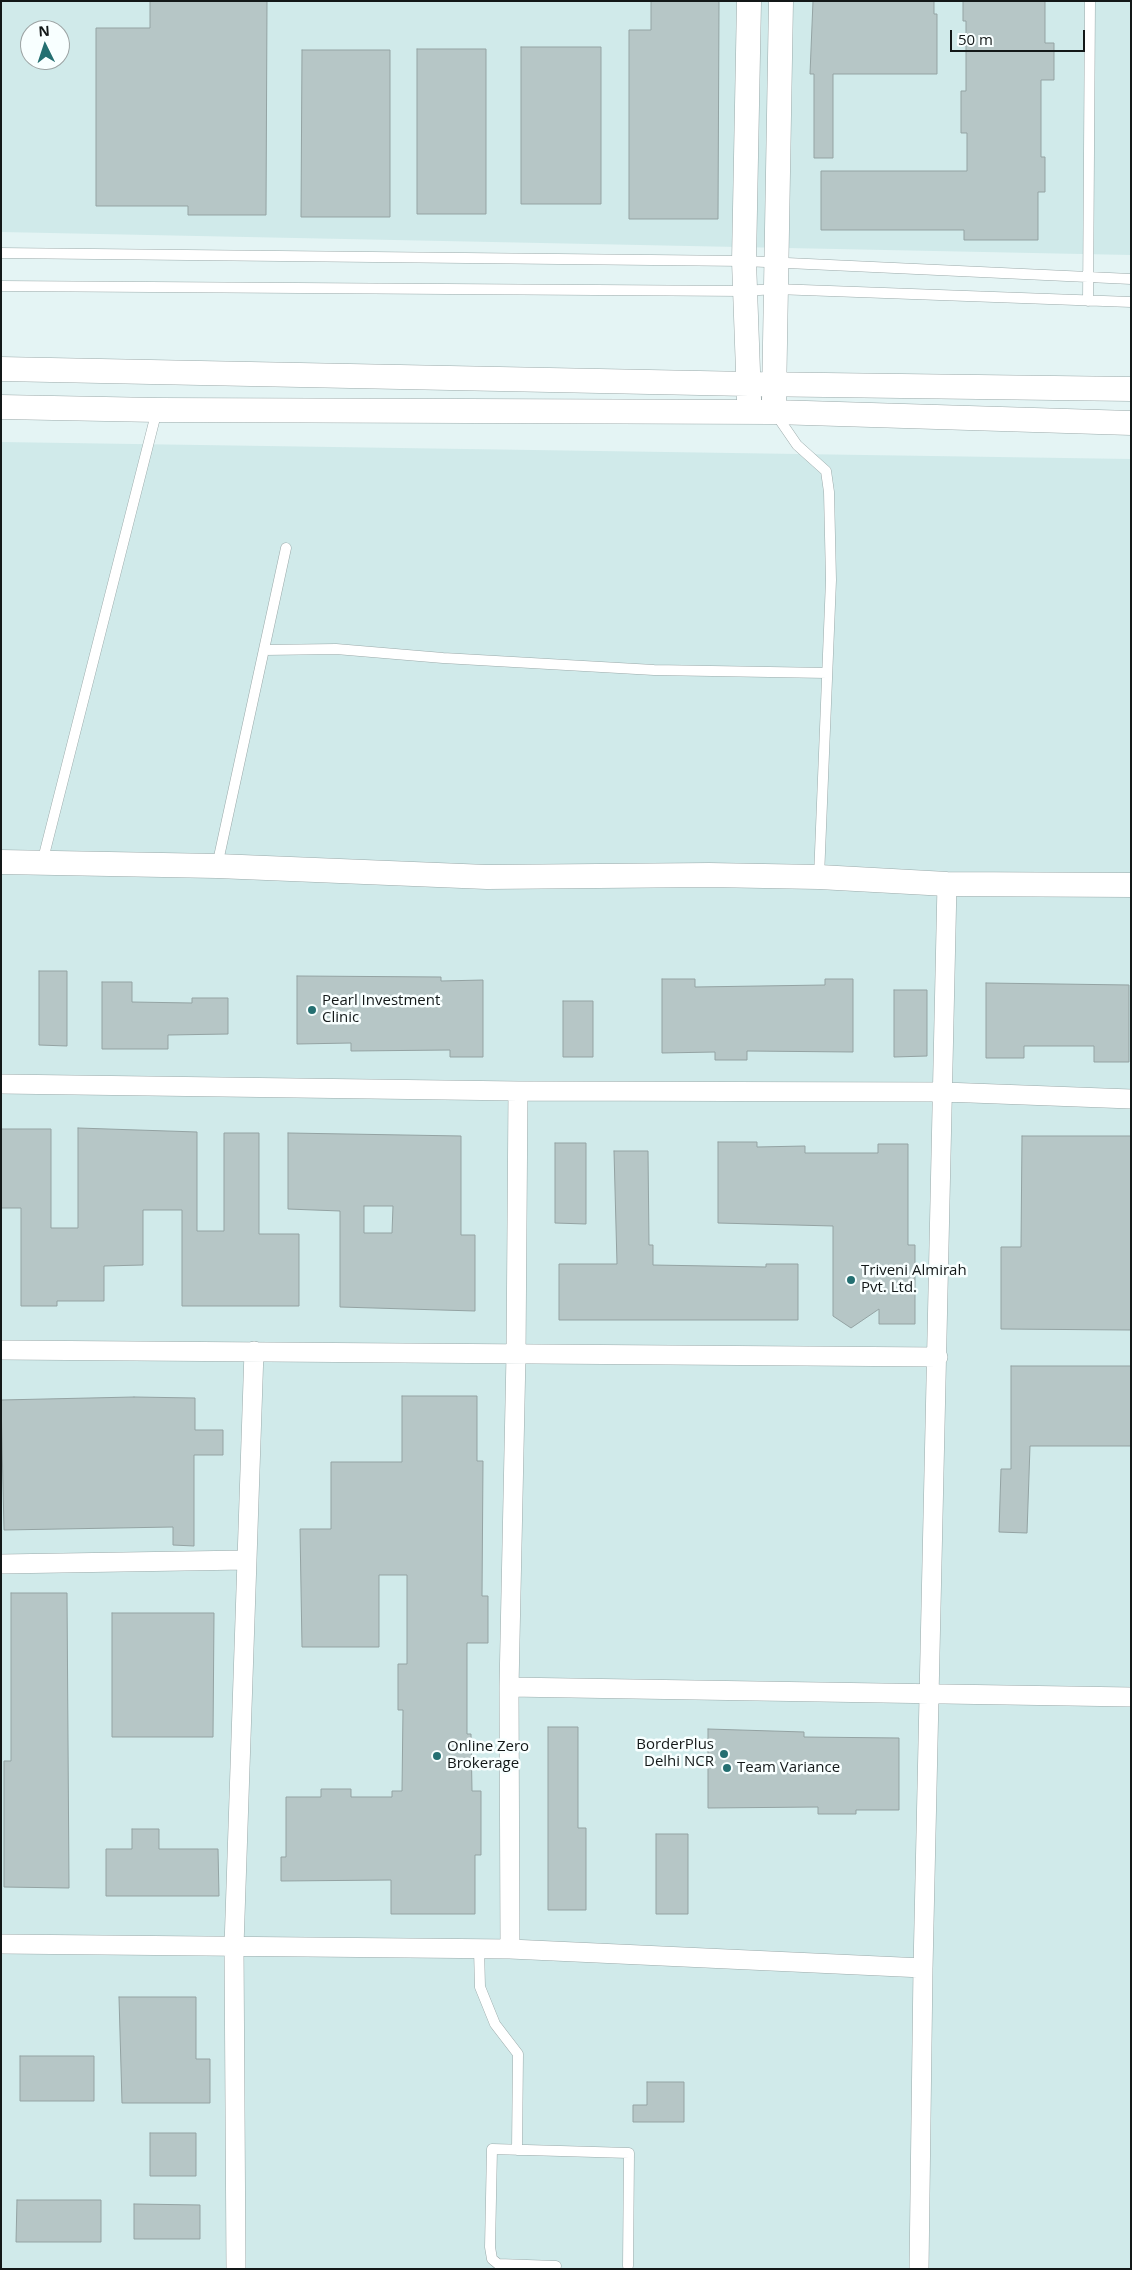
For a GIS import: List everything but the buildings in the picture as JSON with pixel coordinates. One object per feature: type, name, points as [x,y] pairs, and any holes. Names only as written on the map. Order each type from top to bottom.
[{"type":"street","points":[[749,1],[744,291],[761,384],[774,412]]},
{"type":"street","points":[[749,413],[761,384],[775,289],[781,1]]},
{"type":"street","points":[[1,369],[761,384],[1131,389]]},
{"type":"street","points":[[1,407],[157,410],[774,412],[1131,423]]},
{"type":"street","points":[[1,862],[217,866],[487,877],[819,877],[947,884],[1131,885]]},
{"type":"street","points":[[920,2269],[923,1968],[944,1092],[947,884]]},
{"type":"street","points":[[1,1084],[518,1091],[944,1092],[1131,1099]]},
{"type":"street","points":[[510,1949],[509,1687],[516,1355],[518,1091]]},
{"type":"street","points":[[1,1350],[938,1357]]},
{"type":"street","points":[[236,2269],[234,1946],[254,1352]]},
{"type":"street","points":[[1,1564],[246,1560]]},
{"type":"street","points":[[509,1687],[929,1696],[1131,1697]]},
{"type":"street","points":[[1,1944],[510,1949],[923,1968]]},
{"type":"lane","points":[[1088,301],[1090,1]]},
{"type":"lane","points":[[1,252],[744,261],[1131,279]]},
{"type":"lane","points":[[1,286],[744,291],[775,289],[1131,302]]},
{"type":"lane","points":[[42,863],[157,410]]},
{"type":"lane","points":[[774,412],[797,445],[826,471],[828,476],[831,580],[819,877]]},
{"type":"lane","points":[[217,866],[286,548]]},
{"type":"lane","points":[[264,650],[336,650],[654,670],[827,673]]},
{"type":"lane","points":[[479,1949],[480,1987],[495,2024],[518,2054],[517,2150]]},
{"type":"lane","points":[[556,2266],[498,2264],[492,2259],[490,2247],[492,2150],[629,2153],[628,2266]]},
{"type":"shaded area","points":[[1,1],[1131,1],[1131,255],[1,232]]},
{"type":"shaded area","points":[[1,442],[1131,459],[1131,2269],[1,2269]]},
{"type":"place","name":"Pearl Investment Clinic","points":[[312,1010]]},
{"type":"place","name":"Triveni Almirah Pvt. Ltd.","points":[[851,1280]]},
{"type":"place","name":"BorderPlus Delhi NCR","points":[[724,1754]]},
{"type":"place","name":"Online Zero Brokerage","points":[[437,1756]]},
{"type":"place","name":"Team Variance","points":[[727,1768]]}]
